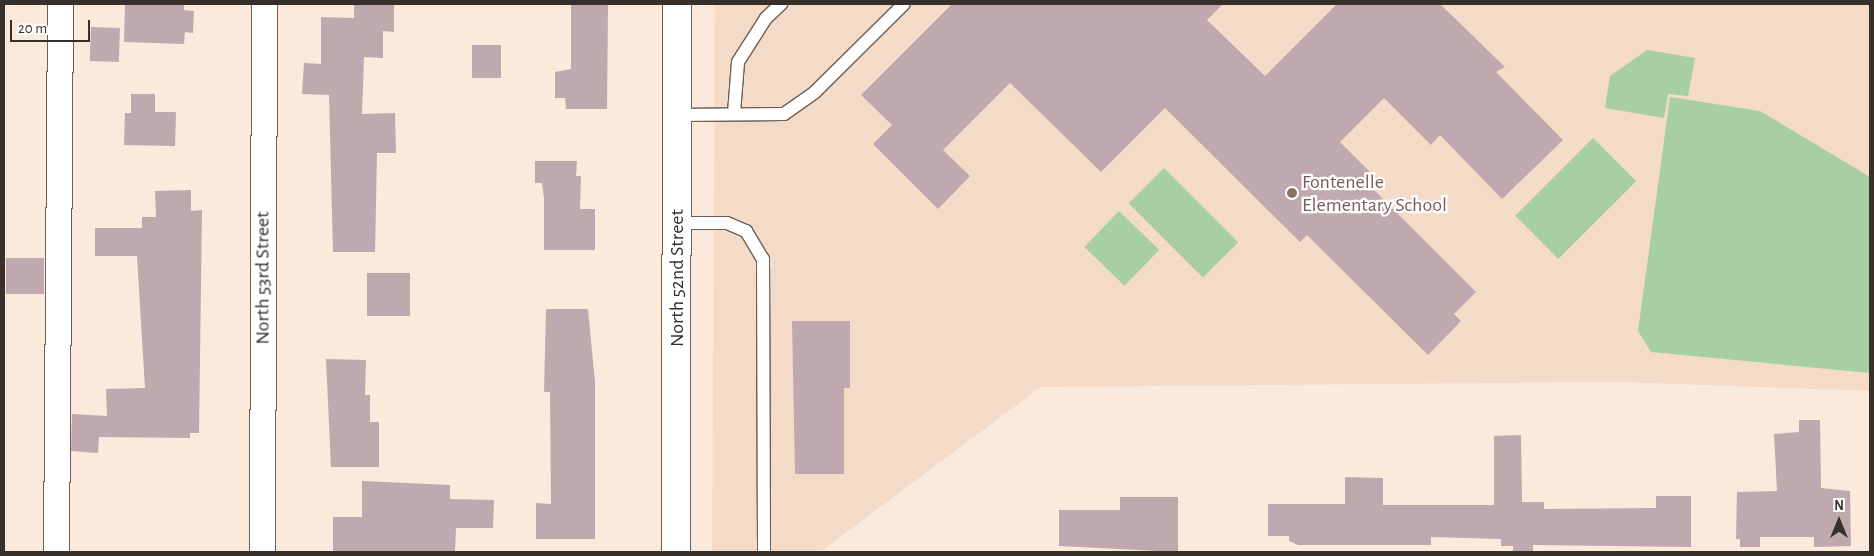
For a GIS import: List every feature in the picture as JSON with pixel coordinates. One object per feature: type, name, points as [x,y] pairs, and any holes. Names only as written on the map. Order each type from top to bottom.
[{"type":"main road","name":"North 52nd Street","points":[[676,552],[677,4]]},
{"type":"street","points":[[56,552],[60,4]]},
{"type":"street","name":"North 53rd Street","points":[[262,552],[264,4]]},
{"type":"lane","points":[[734,113],[738,62],[766,18],[781,4]]},
{"type":"lane","points":[[677,115],[784,114],[815,92],[904,4]]},
{"type":"lane","points":[[676,223],[727,223],[746,230],[763,259],[764,552]]},
{"type":"shaded area","name":"Fontenelle Elementary School","points":[[715,4],[1870,4],[1870,391],[1621,382],[1041,387],[820,552],[712,552]]},
{"type":"green space","points":[[1647,50],[1695,58],[1688,96],[1668,94],[1664,118],[1605,108],[1610,76]]},
{"type":"green space","points":[[1670,97],[1760,111],[1870,177],[1870,373],[1651,352],[1638,331]]},
{"type":"green space","points":[[1593,138],[1636,181],[1558,259],[1515,216]]},
{"type":"green space","points":[[1164,168],[1238,242],[1203,278],[1129,203]]},
{"type":"green space","points":[[1119,211],[1159,250],[1125,286],[1084,247]]},
{"type":"building","points":[[125,4],[184,4],[184,10],[194,11],[193,33],[185,32],[184,44],[124,42]]},
{"type":"building","points":[[354,4],[394,4],[394,32],[383,31],[383,58],[364,57],[362,114],[395,113],[396,153],[377,153],[375,252],[333,252],[329,95],[302,94],[304,63],[321,64],[321,17],[354,18]]},
{"type":"building","points":[[571,4],[608,4],[607,109],[566,109],[565,98],[555,98],[555,72],[571,69]]},
{"type":"building","points":[[952,4],[1223,4],[1207,20],[1265,76],[1337,4],[1440,4],[1505,67],[1496,72],[1563,140],[1502,199],[1440,135],[1431,145],[1384,98],[1340,142],[1376,178],[1369,185],[1476,292],[1454,314],[1461,321],[1428,355],[1307,235],[1300,242],[1165,108],[1101,172],[1010,83],[943,150],[970,176],[938,209],[873,144],[892,125],[861,95]]},
{"type":"building","points":[[91,27],[120,28],[119,62],[90,61]]},
{"type":"building","points":[[472,45],[501,45],[501,78],[472,78]]},
{"type":"building","points":[[131,94],[155,94],[155,112],[176,112],[175,146],[124,145],[125,113],[131,113]]},
{"type":"building","points":[[535,161],[577,161],[576,176],[581,176],[580,209],[595,209],[595,250],[544,250],[544,198],[542,183],[535,183]]},
{"type":"building","points":[[191,190],[191,211],[202,210],[199,433],[190,433],[190,438],[99,437],[98,453],[71,451],[72,414],[107,416],[106,389],[145,388],[137,256],[95,256],[95,228],[142,228],[142,217],[156,217],[155,191]]},
{"type":"building","points":[[6,258],[44,258],[44,294],[6,294]]},
{"type":"building","points":[[367,273],[410,273],[410,316],[367,316]]},
{"type":"building","points":[[546,309],[588,309],[595,382],[595,539],[536,539],[536,503],[551,504],[550,392],[544,392]]},
{"type":"building","points":[[792,321],[850,321],[850,388],[844,388],[844,474],[795,474]]},
{"type":"building","points":[[326,359],[366,360],[365,395],[370,395],[370,422],[379,422],[379,467],[331,467]]},
{"type":"building","points":[[1799,420],[1820,420],[1821,488],[1850,491],[1851,546],[1814,547],[1814,537],[1760,537],[1760,547],[1740,547],[1740,539],[1736,539],[1737,492],[1777,491],[1774,434],[1799,432]]},
{"type":"building","points":[[1521,435],[1522,502],[1544,502],[1544,509],[1656,508],[1656,496],[1691,496],[1691,547],[1533,545],[1533,552],[1513,552],[1513,546],[1501,546],[1501,539],[1431,537],[1431,545],[1298,545],[1289,541],[1289,536],[1268,536],[1268,504],[1345,504],[1345,477],[1383,478],[1383,505],[1494,505],[1494,436]]},
{"type":"building","points":[[362,481],[450,485],[450,499],[494,500],[493,528],[456,528],[455,552],[333,552],[333,517],[362,517]]},
{"type":"building","points":[[1120,497],[1178,497],[1178,552],[1059,546],[1059,510],[1120,510]]},
{"type":"place","name":"Fontenelle Elementary School","points":[[1292,193]]}]
